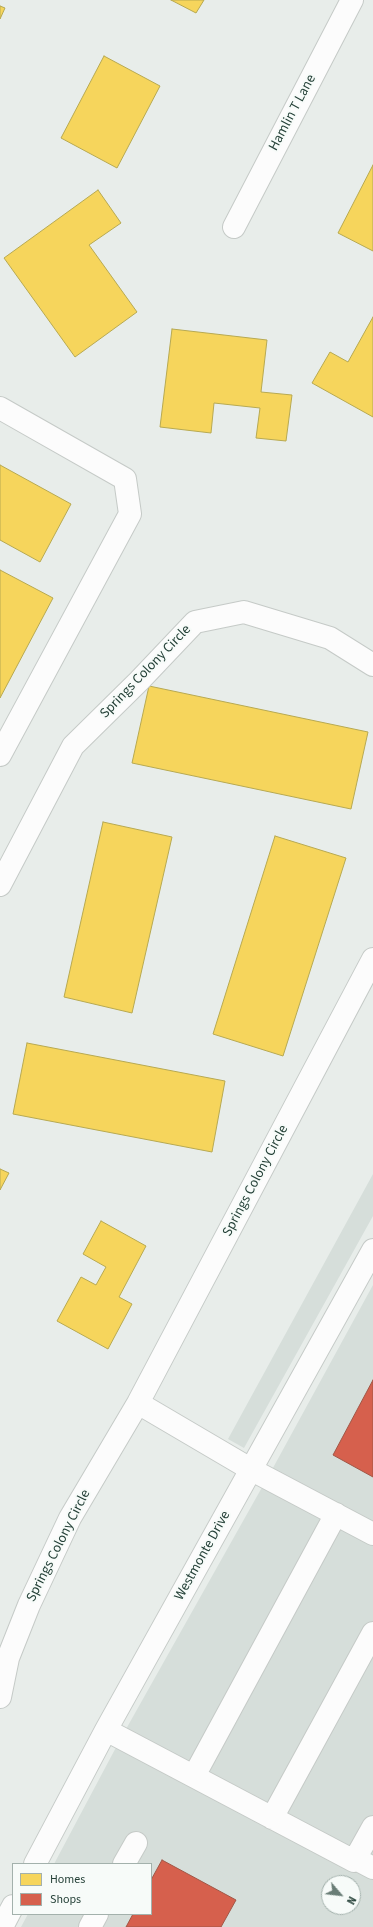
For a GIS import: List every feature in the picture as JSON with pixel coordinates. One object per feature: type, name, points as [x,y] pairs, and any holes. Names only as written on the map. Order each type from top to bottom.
[{"type":"street","name":"Hamlin T Lane","points":[[234,227],[352,0]]},
{"type":"street","points":[[0,408],[125,480],[130,514],[0,755]]},
{"type":"street","name":"Springs Colony Circle","points":[[0,885],[73,746],[139,681],[194,622],[244,612],[330,638],[373,666]]},
{"type":"street","name":"Springs Colony Circle","points":[[0,1697],[8,1658],[29,1605],[70,1518],[138,1403],[373,959]]},
{"type":"street","name":"Westmonte Drive","points":[[36,1863],[106,1730],[252,1470],[373,1250]]},
{"type":"street","points":[[138,1403],[252,1470],[373,1534]]},
{"type":"street","points":[[194,1776],[336,1514]]},
{"type":"street","points":[[272,1818],[373,1633]]},
{"type":"street","points":[[106,1730],[354,1861],[364,1863],[373,1827]]},
{"type":"street","points":[[125,1863],[136,1843]]},
{"type":"street","points":[[2,1927],[12,1908]]},
{"type":"street","points":[[90,1927],[96,1915]]},
{"type":"shaded area","points":[[373,1174],[373,1216],[244,1448],[228,1439]]},
{"type":"shaded area","points":[[373,1285],[373,1927],[21,1927],[27,1915],[152,1915],[152,1863],[55,1863],[121,1738],[274,1466]]},
{"type":"building: Homes","points":[[171,0],[204,0],[196,13]]},
{"type":"building: Homes","points":[[0,6],[5,8],[0,19]]},
{"type":"building: Homes","points":[[104,56],[160,86],[117,168],[61,138]]},
{"type":"building: Homes","points":[[373,165],[373,251],[338,233]]},
{"type":"building: Homes","points":[[98,190],[121,223],[89,245],[137,312],[75,357],[4,258]]},
{"type":"building: Homes","points":[[373,317],[373,417],[312,383],[330,352],[348,362]]},
{"type":"building: Homes","points":[[172,329],[267,340],[261,392],[292,395],[286,441],[256,438],[260,408],[214,403],[211,433],[160,427]]},
{"type":"building: Homes","points":[[0,465],[71,504],[40,562],[0,540]]},
{"type":"building: Homes","points":[[0,570],[53,598],[0,698]]},
{"type":"building: Homes","points":[[149,686],[368,732],[351,809],[132,763]]},
{"type":"building: Homes","points":[[103,822],[172,837],[132,1013],[64,997]]},
{"type":"building: Homes","points":[[275,836],[346,858],[283,1056],[213,1034]]},
{"type":"building: Homes","points":[[27,1043],[225,1081],[212,1152],[13,1114]]},
{"type":"building: Homes","points":[[0,1169],[9,1173],[0,1190]]},
{"type":"building: Homes","points":[[101,1221],[146,1246],[119,1297],[132,1304],[108,1349],[57,1321],[81,1277],[96,1285],[106,1267],[83,1254]]},
{"type":"building: Shops","points":[[373,1380],[373,1477],[333,1455]]},
{"type":"building: Shops","points":[[162,1860],[236,1900],[221,1927],[126,1927],[132,1915],[152,1915],[152,1878]]}]
